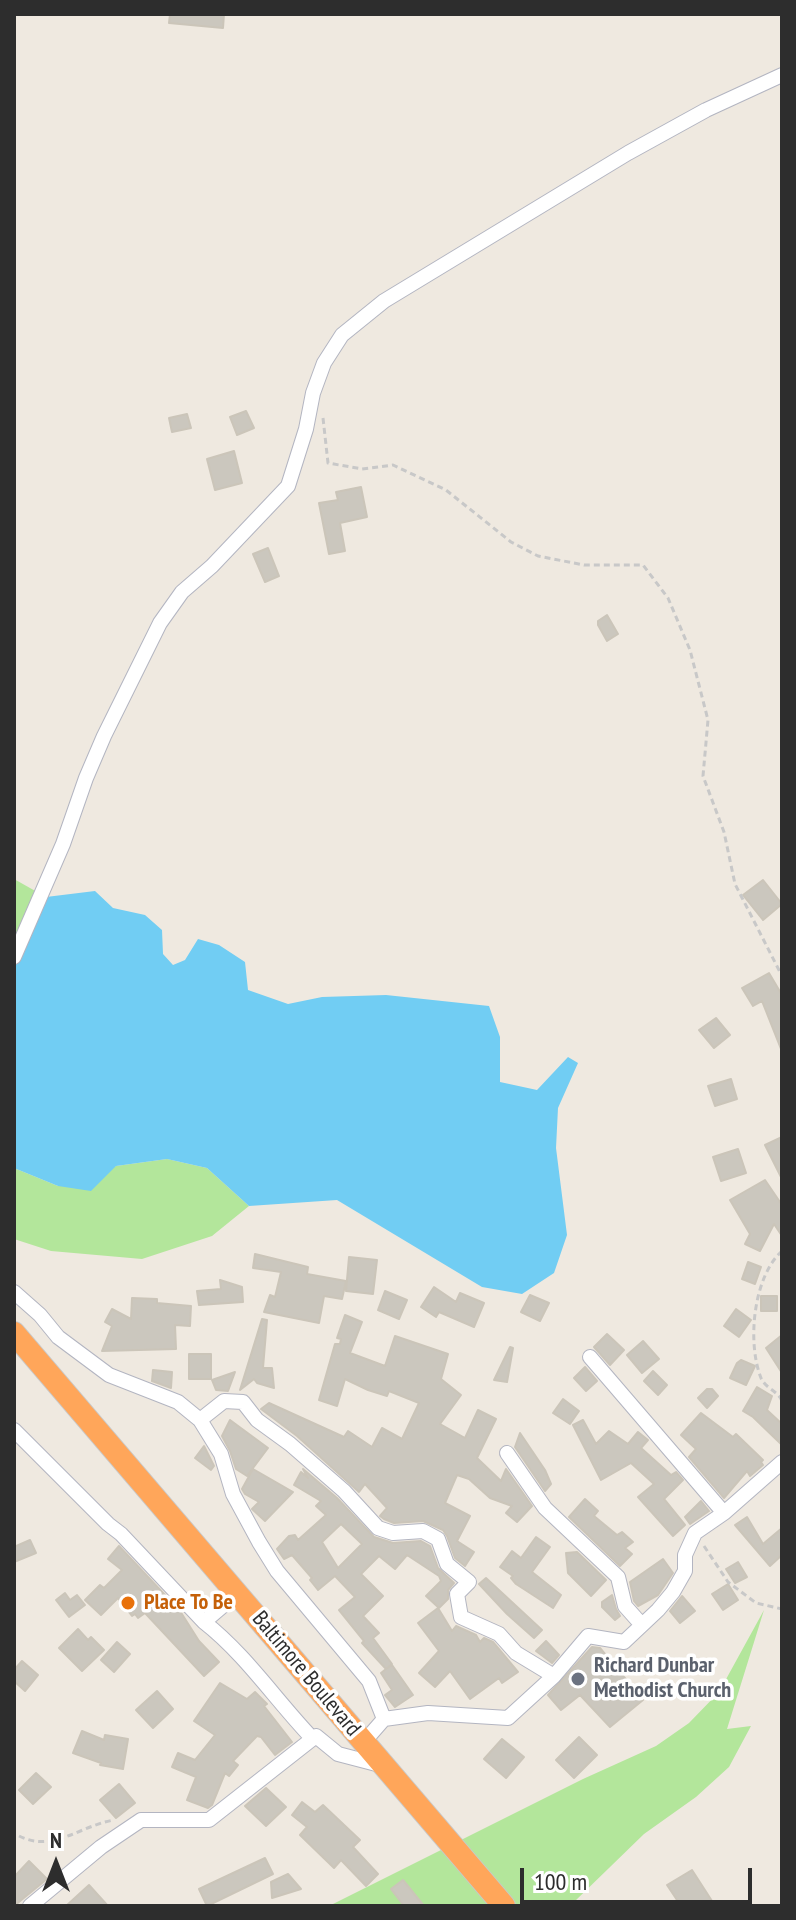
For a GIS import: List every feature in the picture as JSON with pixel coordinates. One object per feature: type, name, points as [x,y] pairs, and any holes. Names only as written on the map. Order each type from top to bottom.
[{"type":"highway","name":"Baltimore Boulevard","points":[[14,1333],[504,1906]]},
{"type":"street","points":[[14,957],[63,844],[92,764],[160,623],[182,592],[212,566],[288,486],[306,429],[313,393],[324,363],[342,335],[384,301],[628,153],[706,110],[782,75]]},
{"type":"street","points":[[14,1292],[40,1315],[58,1337],[109,1375],[178,1402],[200,1420],[221,1454],[233,1494],[259,1542],[277,1571],[369,1681],[384,1719]]},
{"type":"street","points":[[590,1357],[724,1513]]},
{"type":"street","points":[[200,1420],[224,1401],[243,1402],[257,1420],[344,1491],[378,1528],[393,1533],[423,1531],[438,1539],[447,1564],[469,1582],[457,1594],[461,1617],[499,1634],[516,1653],[554,1676]]},
{"type":"street","points":[[14,1430],[180,1593],[204,1622],[229,1641],[311,1737],[316,1736],[338,1754],[387,1766]]},
{"type":"street","points":[[507,1453],[545,1508],[618,1577],[625,1606],[641,1624]]},
{"type":"street","points":[[363,1743],[384,1719],[428,1713],[508,1718],[554,1676],[588,1636],[624,1642],[673,1592],[685,1571],[685,1555],[695,1533],[724,1513],[782,1462]]},
{"type":"street","points":[[204,1622],[238,1593]]},
{"type":"street","points":[[30,1906],[101,1847],[141,1820],[209,1820],[316,1736]]},
{"type":"path","points":[[313,393],[326,424],[328,463],[362,469],[393,465],[446,490],[511,542],[538,556],[584,565],[643,565],[668,598],[690,650],[708,720],[703,776],[724,832],[735,884],[782,976]]},
{"type":"path","points":[[782,1251],[770,1262],[756,1302],[755,1360],[763,1383],[782,1401]]},
{"type":"path","points":[[695,1533],[728,1582],[756,1603],[782,1609]]},
{"type":"path","points":[[19,1836],[30,1842],[50,1843],[97,1823],[141,1820]]},
{"type":"green space","points":[[14,879],[46,897],[14,966]]},
{"type":"green space","points":[[167,1159],[207,1168],[249,1206],[212,1236],[142,1259],[51,1251],[14,1239],[14,1168],[58,1186],[116,1166]]},
{"type":"green space","points":[[764,1610],[727,1729],[751,1726],[729,1767],[696,1797],[644,1834],[574,1902],[567,1906],[329,1906],[583,1779],[656,1746],[689,1723],[719,1692]]},
{"type":"water","points":[[95,891],[113,908],[145,915],[162,930],[163,954],[173,965],[185,960],[198,939],[219,945],[245,962],[248,990],[288,1004],[322,997],[386,995],[489,1006],[500,1037],[500,1082],[537,1090],[568,1057],[578,1063],[558,1108],[556,1148],[567,1235],[554,1273],[522,1294],[482,1287],[337,1200],[249,1206],[207,1168],[167,1159],[116,1166],[91,1191],[58,1186],[14,1168],[14,966],[27,932],[46,897]]},
{"type":"building","points":[[170,14],[224,14],[223,28],[169,23]]},
{"type":"building","points":[[246,411],[254,428],[237,435],[230,417]]},
{"type":"building","points":[[187,414],[191,428],[172,432],[169,418]]},
{"type":"building","points":[[234,451],[242,483],[215,490],[207,459]]},
{"type":"building","points":[[361,487],[367,517],[340,523],[345,551],[329,554],[319,503],[338,500],[336,492]]},
{"type":"building","points":[[268,548],[279,576],[265,582],[253,554]]},
{"type":"building","points":[[607,615],[618,634],[607,641],[598,621]]},
{"type":"building","points":[[763,880],[782,904],[763,920],[743,895]]},
{"type":"building","points":[[769,973],[782,995],[781,1049],[762,1001],[753,1006],[742,988]]},
{"type":"building","points":[[716,1018],[730,1035],[714,1048],[699,1030]]},
{"type":"building","points":[[731,1079],[737,1099],[715,1106],[708,1086]]},
{"type":"building","points":[[782,1137],[782,1179],[765,1145]]},
{"type":"building","points":[[738,1149],[746,1173],[721,1181],[713,1157]]},
{"type":"building","points":[[765,1180],[782,1205],[782,1236],[774,1224],[760,1251],[745,1244],[750,1234],[730,1200]]},
{"type":"building","points":[[255,1254],[308,1267],[307,1274],[346,1281],[342,1299],[324,1296],[319,1323],[264,1312],[270,1295],[275,1297],[281,1272],[253,1268]]},
{"type":"building","points":[[349,1257],[377,1260],[373,1294],[346,1291]]},
{"type":"building","points":[[748,1262],[761,1267],[755,1284],[742,1279]]},
{"type":"building","points":[[220,1280],[242,1287],[243,1302],[199,1305],[197,1291],[221,1289]]},
{"type":"building","points":[[434,1287],[456,1302],[460,1293],[484,1303],[474,1327],[439,1312],[436,1317],[421,1307]]},
{"type":"building","points":[[385,1291],[407,1300],[399,1319],[378,1310]]},
{"type":"building","points":[[530,1295],[549,1303],[540,1321],[521,1312]]},
{"type":"building","points":[[761,1296],[777,1296],[777,1311],[761,1311]]},
{"type":"building","points":[[132,1298],[191,1306],[190,1326],[175,1325],[176,1349],[102,1351],[112,1326],[105,1322],[112,1309],[131,1319]]},
{"type":"building","points":[[736,1309],[751,1320],[739,1337],[724,1326]]},
{"type":"building","points":[[345,1315],[362,1322],[350,1353],[385,1366],[395,1336],[448,1354],[441,1379],[461,1395],[440,1424],[465,1438],[478,1410],[496,1419],[477,1458],[501,1481],[506,1469],[532,1506],[517,1522],[506,1513],[512,1506],[490,1498],[469,1479],[457,1475],[445,1503],[470,1516],[457,1541],[474,1552],[465,1566],[455,1558],[443,1530],[423,1521],[394,1523],[384,1519],[380,1516],[387,1508],[365,1484],[359,1492],[297,1436],[261,1409],[269,1403],[344,1437],[348,1431],[372,1447],[382,1428],[402,1439],[419,1403],[389,1391],[387,1396],[368,1390],[345,1379],[337,1406],[319,1400],[335,1344],[340,1344],[341,1339],[337,1338]]},
{"type":"building","points":[[262,1319],[267,1320],[263,1368],[272,1368],[274,1388],[257,1383],[254,1379],[240,1390]]},
{"type":"building","points":[[607,1334],[624,1350],[610,1365],[594,1347]]},
{"type":"building","points":[[782,1335],[782,1373],[766,1348]]},
{"type":"building","points":[[643,1341],[659,1359],[642,1373],[627,1355]]},
{"type":"building","points":[[510,1347],[513,1348],[507,1382],[494,1380]]},
{"type":"building","points":[[189,1354],[211,1354],[211,1379],[189,1379]]},
{"type":"building","points":[[741,1360],[755,1366],[746,1385],[730,1378]]},
{"type":"building","points":[[585,1367],[597,1381],[586,1391],[574,1378]]},
{"type":"building","points":[[153,1370],[172,1372],[171,1388],[152,1381]]},
{"type":"building","points":[[653,1371],[667,1385],[658,1395],[644,1381]]},
{"type":"building","points":[[235,1372],[228,1391],[216,1390],[212,1380]]},
{"type":"building","points":[[757,1387],[772,1396],[767,1410],[782,1424],[782,1445],[743,1411]]},
{"type":"building","points":[[707,1389],[712,1389],[718,1396],[707,1408],[698,1398]]},
{"type":"building","points":[[563,1399],[579,1411],[570,1424],[553,1413]]},
{"type":"building","points":[[701,1413],[733,1437],[736,1434],[763,1460],[763,1465],[750,1476],[747,1471],[724,1498],[689,1457],[696,1449],[681,1435]]},
{"type":"building","points":[[230,1420],[268,1448],[247,1476],[236,1469],[222,1436]]},
{"type":"building","points":[[583,1420],[596,1444],[609,1431],[628,1444],[638,1432],[648,1440],[641,1448],[671,1475],[676,1472],[683,1480],[664,1499],[685,1525],[673,1536],[638,1497],[654,1484],[631,1463],[601,1480],[573,1425]]},
{"type":"building","points":[[520,1433],[545,1470],[551,1484],[545,1491],[515,1447]]},
{"type":"building","points":[[204,1446],[214,1466],[211,1470],[195,1458]]},
{"type":"building","points":[[253,1469],[293,1492],[265,1521],[252,1509],[259,1502],[242,1489]]},
{"type":"building","points":[[303,1469],[337,1498],[374,1537],[393,1543],[421,1541],[430,1546],[438,1568],[454,1583],[448,1590],[448,1599],[439,1608],[426,1596],[441,1581],[439,1576],[407,1555],[395,1569],[379,1556],[361,1574],[383,1596],[363,1616],[379,1633],[373,1638],[392,1664],[386,1669],[362,1643],[364,1641],[339,1610],[355,1597],[335,1576],[318,1590],[292,1555],[284,1559],[277,1549],[289,1536],[295,1535],[298,1540],[326,1515],[316,1506],[321,1501],[294,1485],[301,1472],[308,1478]],"holes":[[[341,1524],[362,1544],[338,1568],[322,1542]]]},
{"type":"building","points":[[585,1499],[598,1511],[594,1516],[617,1535],[622,1532],[633,1542],[625,1548],[632,1554],[620,1566],[569,1517]]},
{"type":"building","points":[[701,1501],[709,1511],[690,1524],[685,1517]]},
{"type":"building","points":[[747,1517],[763,1544],[782,1528],[782,1555],[770,1566],[735,1525]]},
{"type":"building","points":[[536,1537],[550,1547],[532,1572],[561,1595],[553,1608],[516,1584],[511,1578],[513,1576],[500,1567],[512,1551],[521,1558]]},
{"type":"building","points":[[30,1540],[36,1553],[14,1562],[14,1547]]},
{"type":"building","points":[[119,1546],[180,1611],[199,1641],[219,1662],[204,1676],[145,1613],[138,1618],[135,1614],[132,1616],[118,1598],[101,1615],[85,1600],[100,1585],[104,1588],[122,1570],[108,1559]]},
{"type":"building","points":[[577,1552],[606,1580],[591,1596],[568,1573],[566,1553]]},
{"type":"building","points":[[663,1559],[673,1573],[658,1595],[638,1606],[630,1582]]},
{"type":"building","points":[[738,1562],[747,1577],[735,1583],[726,1569]]},
{"type":"building","points":[[486,1578],[542,1630],[534,1638],[479,1584]]},
{"type":"building","points":[[728,1584],[738,1600],[723,1610],[712,1594]]},
{"type":"building","points":[[65,1593],[70,1600],[77,1595],[85,1605],[69,1617],[56,1600]]},
{"type":"building","points":[[612,1595],[620,1616],[615,1620],[602,1607],[602,1602]]},
{"type":"building","points":[[682,1596],[695,1611],[680,1623],[670,1611]]},
{"type":"building","points":[[438,1608],[452,1631],[456,1626],[476,1635],[480,1642],[484,1638],[493,1642],[518,1672],[502,1683],[499,1678],[470,1699],[450,1671],[435,1687],[419,1673],[439,1651],[418,1623]]},
{"type":"building","points":[[78,1629],[104,1650],[82,1671],[59,1648]]},
{"type":"building","points":[[546,1641],[559,1655],[552,1663],[536,1651]]},
{"type":"building","points":[[117,1642],[130,1654],[114,1672],[101,1660]]},
{"type":"building","points":[[592,1647],[600,1648],[643,1700],[610,1727],[580,1695],[561,1710],[548,1695]]},
{"type":"building","points":[[22,1661],[38,1675],[25,1691],[14,1681],[14,1670]]},
{"type":"building","points":[[392,1665],[413,1695],[395,1707],[385,1695],[392,1690],[381,1673]]},
{"type":"building","points":[[220,1683],[247,1699],[255,1692],[267,1704],[264,1706],[292,1742],[275,1755],[257,1736],[233,1761],[238,1765],[229,1776],[225,1773],[208,1808],[187,1800],[196,1777],[172,1767],[178,1753],[195,1760],[215,1735],[194,1721]]},
{"type":"building","points":[[157,1691],[173,1709],[153,1728],[136,1710]]},
{"type":"building","points":[[82,1731],[104,1740],[105,1735],[128,1739],[123,1769],[100,1765],[73,1753]]},
{"type":"building","points":[[579,1737],[597,1755],[574,1778],[556,1760]]},
{"type":"building","points":[[502,1739],[524,1757],[506,1778],[484,1759]]},
{"type":"building","points":[[36,1773],[51,1787],[33,1804],[19,1790]]},
{"type":"building","points":[[119,1784],[135,1803],[116,1818],[100,1800]]},
{"type":"building","points":[[266,1788],[286,1807],[266,1826],[245,1806]]},
{"type":"building","points":[[302,1802],[315,1812],[323,1805],[360,1840],[353,1847],[378,1874],[366,1886],[341,1860],[334,1868],[300,1835],[307,1827],[292,1815]]},
{"type":"building","points":[[265,1858],[273,1874],[207,1906],[199,1889]]},
{"type":"building","points":[[29,1861],[47,1879],[14,1906],[14,1877]]},
{"type":"building","points":[[692,1870],[712,1901],[703,1906],[681,1906],[667,1885]]},
{"type":"building","points":[[288,1874],[301,1889],[272,1898],[271,1882]]},
{"type":"building","points":[[403,1880],[424,1906],[404,1906],[391,1889]]},
{"type":"building","points":[[89,1885],[108,1906],[66,1906]]},
{"type":"place","name":"Place To Be","points":[[128,1603]]},
{"type":"place","name":"Richard Dunbar Methodist Church","points":[[578,1679]]}]
